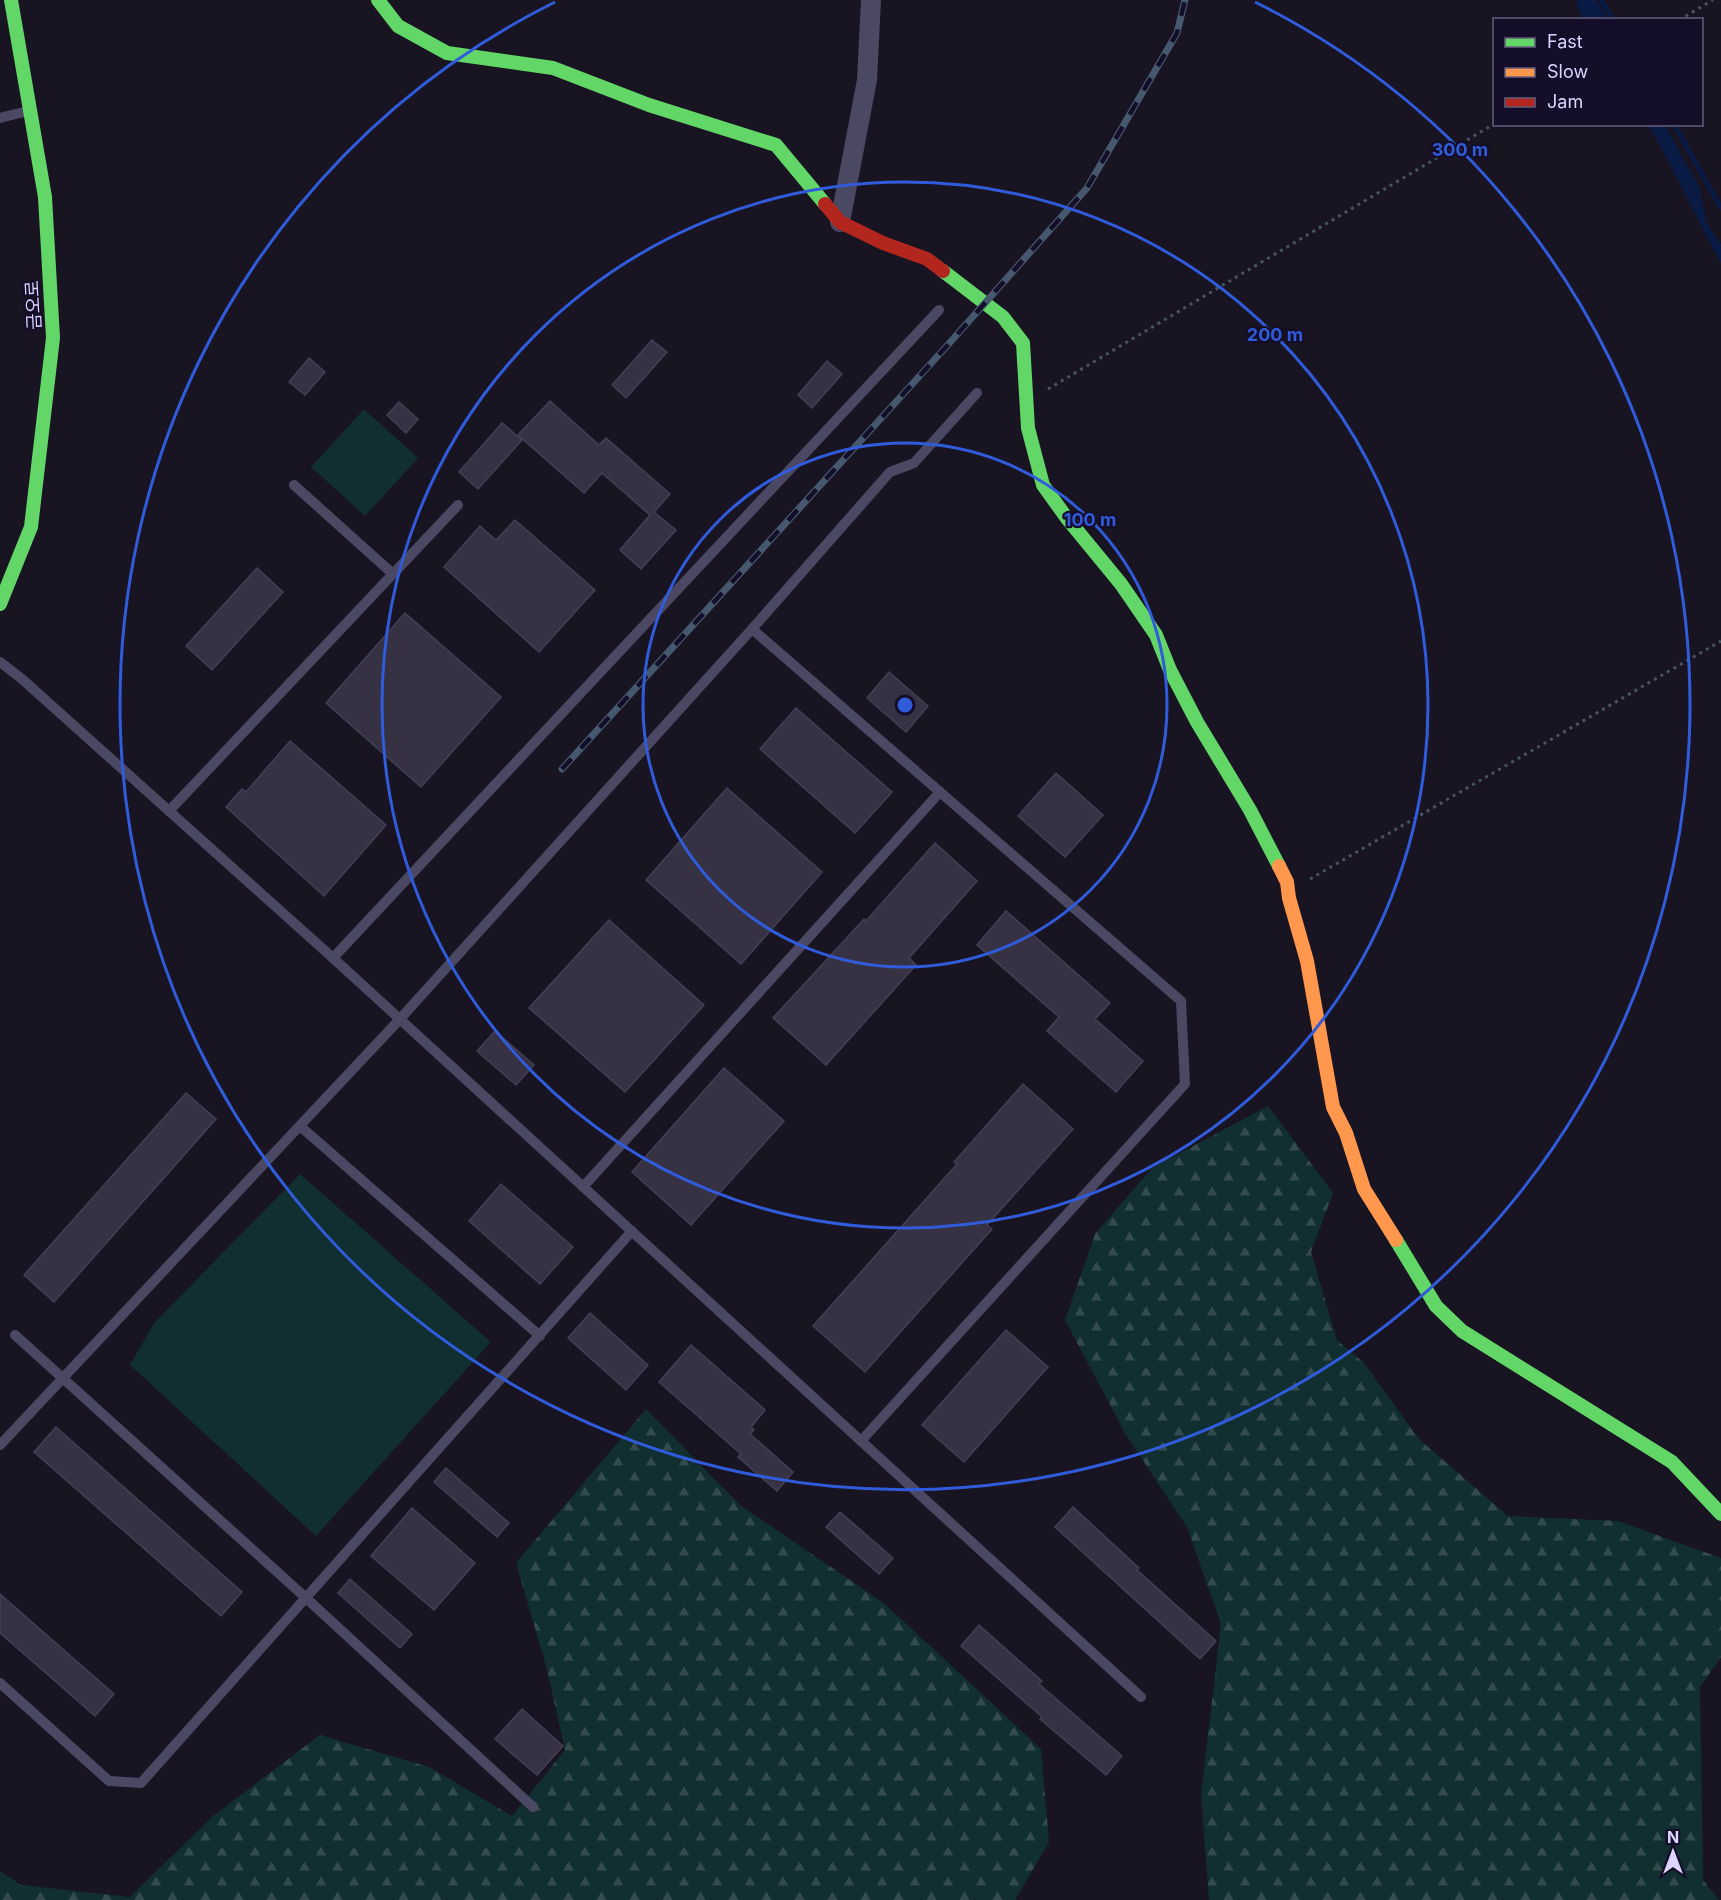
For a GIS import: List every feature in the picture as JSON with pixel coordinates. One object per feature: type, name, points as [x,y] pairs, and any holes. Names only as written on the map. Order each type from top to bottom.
[{"type":"street","name":"금오로","points":[[0,604],[31,527],[53,338],[45,197],[11,0]]},
{"type":"street","points":[[378,0],[398,26],[447,53],[552,68],[649,105],[776,145],[840,222],[883,243],[927,259],[1003,317],[1023,344],[1028,428],[1044,485],[1066,517],[1121,584],[1156,635],[1181,691],[1250,810],[1287,882],[1289,898],[1307,961],[1334,1107],[1346,1133],[1364,1189],[1436,1306],[1462,1331],[1672,1462],[1721,1514]]},
{"type":"street","points":[[840,222],[867,80],[871,0]]},
{"type":"lane","points":[[0,118],[31,110]]},
{"type":"lane","points":[[333,958],[939,309]]},
{"type":"lane","points":[[0,1445],[400,1019],[752,629],[890,472],[914,463],[976,393]]},
{"type":"lane","points":[[294,485],[393,574]]},
{"type":"lane","points":[[170,811],[458,505]]},
{"type":"lane","points":[[752,629],[1181,1001],[1185,1084],[861,1441]]},
{"type":"lane","points":[[0,662],[29,685],[333,958],[1141,1697]]},
{"type":"lane","points":[[583,1187],[940,792]]},
{"type":"lane","points":[[300,1126],[540,1336]]},
{"type":"lane","points":[[0,1683],[109,1781],[141,1783],[632,1231]]},
{"type":"lane","points":[[15,1335],[533,1807]]},
{"type":"path","points":[[1682,18],[1713,0]]},
{"type":"path","points":[[1026,402],[1493,125]]},
{"type":"path","points":[[1287,882],[1310,879],[1721,641]]},
{"type":"green space","points":[[364,409],[418,458],[365,516],[311,467]]},
{"type":"green space","points":[[1268,1106],[1333,1193],[1311,1252],[1337,1340],[1364,1363],[1419,1439],[1508,1516],[1618,1521],[1721,1558],[1721,1657],[1700,1687],[1703,1880],[1719,1900],[1209,1900],[1201,1795],[1221,1624],[1187,1527],[1126,1435],[1065,1320],[1095,1234],[1152,1168]]},
{"type":"green space","points":[[300,1174],[491,1342],[316,1536],[130,1365],[154,1323]]},
{"type":"green space","points":[[646,1409],[740,1505],[885,1604],[1041,1749],[1049,1842],[1015,1900],[0,1900],[0,1871],[21,1885],[130,1897],[213,1816],[320,1735],[429,1767],[512,1816],[565,1750],[546,1666],[516,1563]]},
{"type":"water","points":[[1576,0],[1596,0],[1606,18],[1582,18]]},
{"type":"water","points":[[1647,126],[1666,126],[1699,187],[1707,224],[1721,244],[1721,264],[1654,134]]},
{"type":"building","points":[[652,340],[667,352],[626,398],[612,385]]},
{"type":"building","points":[[309,358],[325,372],[305,395],[289,382]]},
{"type":"building","points":[[827,361],[842,374],[812,408],[798,395]]},
{"type":"building","points":[[550,401],[599,445],[606,438],[670,494],[654,512],[676,530],[641,569],[620,550],[650,515],[602,473],[584,493],[518,435]]},
{"type":"building","points":[[399,402],[418,419],[406,433],[387,415]]},
{"type":"building","points":[[502,423],[522,440],[478,489],[459,472]]},
{"type":"building","points":[[515,520],[595,590],[539,652],[444,567],[480,526],[496,540]]},
{"type":"building","points":[[257,568],[283,592],[212,670],[186,646]]},
{"type":"building","points":[[405,613],[501,697],[421,787],[326,703]]},
{"type":"building","points":[[889,672],[928,706],[906,732],[867,698]]},
{"type":"building","points":[[796,708],[892,792],[855,833],[760,749]]},
{"type":"building","points":[[290,741],[386,825],[324,896],[226,807],[242,789],[246,792]]},
{"type":"building","points":[[1056,773],[1103,815],[1065,857],[1018,816]]},
{"type":"building","points":[[727,788],[822,872],[741,964],[646,880]]},
{"type":"building","points":[[935,843],[977,881],[909,958],[916,965],[826,1065],[773,1018],[864,919],[866,921]]},
{"type":"building","points":[[1006,911],[1110,1003],[1095,1019],[1143,1061],[1116,1092],[1047,1031],[1059,1017],[977,945]]},
{"type":"building","points":[[609,920],[704,1005],[625,1092],[529,1008]]},
{"type":"building","points":[[495,1031],[534,1065],[516,1085],[477,1051]]},
{"type":"building","points":[[724,1068],[784,1121],[691,1225],[632,1172]]},
{"type":"building","points":[[1023,1084],[1073,1129],[987,1225],[992,1229],[865,1372],[813,1326],[957,1164],[954,1162]]},
{"type":"building","points":[[186,1093],[216,1119],[54,1302],[24,1275]]},
{"type":"building","points":[[501,1184],[573,1247],[540,1284],[469,1221]]},
{"type":"building","points":[[590,1313],[648,1365],[626,1390],[568,1338]]},
{"type":"building","points":[[1006,1330],[1048,1367],[964,1462],[922,1425]]},
{"type":"building","points":[[691,1345],[765,1410],[751,1427],[754,1430],[750,1434],[793,1472],[777,1491],[738,1457],[741,1454],[659,1382]]},
{"type":"building","points":[[56,1427],[242,1592],[221,1616],[34,1452]]},
{"type":"building","points":[[446,1468],[509,1523],[497,1537],[434,1482]]},
{"type":"building","points":[[1073,1507],[1139,1568],[1137,1570],[1216,1641],[1200,1659],[1055,1527]]},
{"type":"building","points":[[412,1508],[475,1563],[434,1610],[371,1556]]},
{"type":"building","points":[[840,1512],[893,1558],[879,1574],[826,1527]]},
{"type":"building","points":[[350,1579],[412,1634],[400,1648],[338,1593]]},
{"type":"building","points":[[0,1594],[114,1694],[95,1716],[0,1633]]},
{"type":"building","points":[[979,1625],[1042,1681],[1039,1684],[1122,1756],[1106,1775],[1040,1719],[1042,1717],[961,1646]]},
{"type":"building","points":[[522,1709],[563,1746],[537,1775],[495,1739]]},
{"type":"waterway","points":[[1601,0],[1612,18]]},
{"type":"waterway","points":[[1675,126],[1721,208]]},
{"type":"railway","points":[[562,769],[945,348],[1087,188],[1177,33],[1185,0]]},
{"type":"traffic: fast","points":[[0,604],[31,527],[53,338],[45,197],[11,0]]},
{"type":"traffic: fast","points":[[378,0],[398,26],[447,53],[553,68],[649,105],[776,145],[825,204]]},
{"type":"traffic: fast","points":[[943,271],[1003,317],[1023,343],[1028,428],[1043,485],[1121,584],[1156,635],[1170,670],[1197,722],[1250,810],[1279,866]]},
{"type":"traffic: fast","points":[[1396,1240],[1436,1306],[1462,1331],[1672,1462],[1721,1514]]},
{"type":"traffic: slow","points":[[1279,866],[1287,882],[1289,898],[1307,961],[1333,1107],[1346,1133],[1364,1189],[1396,1240]]},
{"type":"traffic: jam","points":[[825,204],[840,222],[883,243],[927,259],[943,271]]}]
